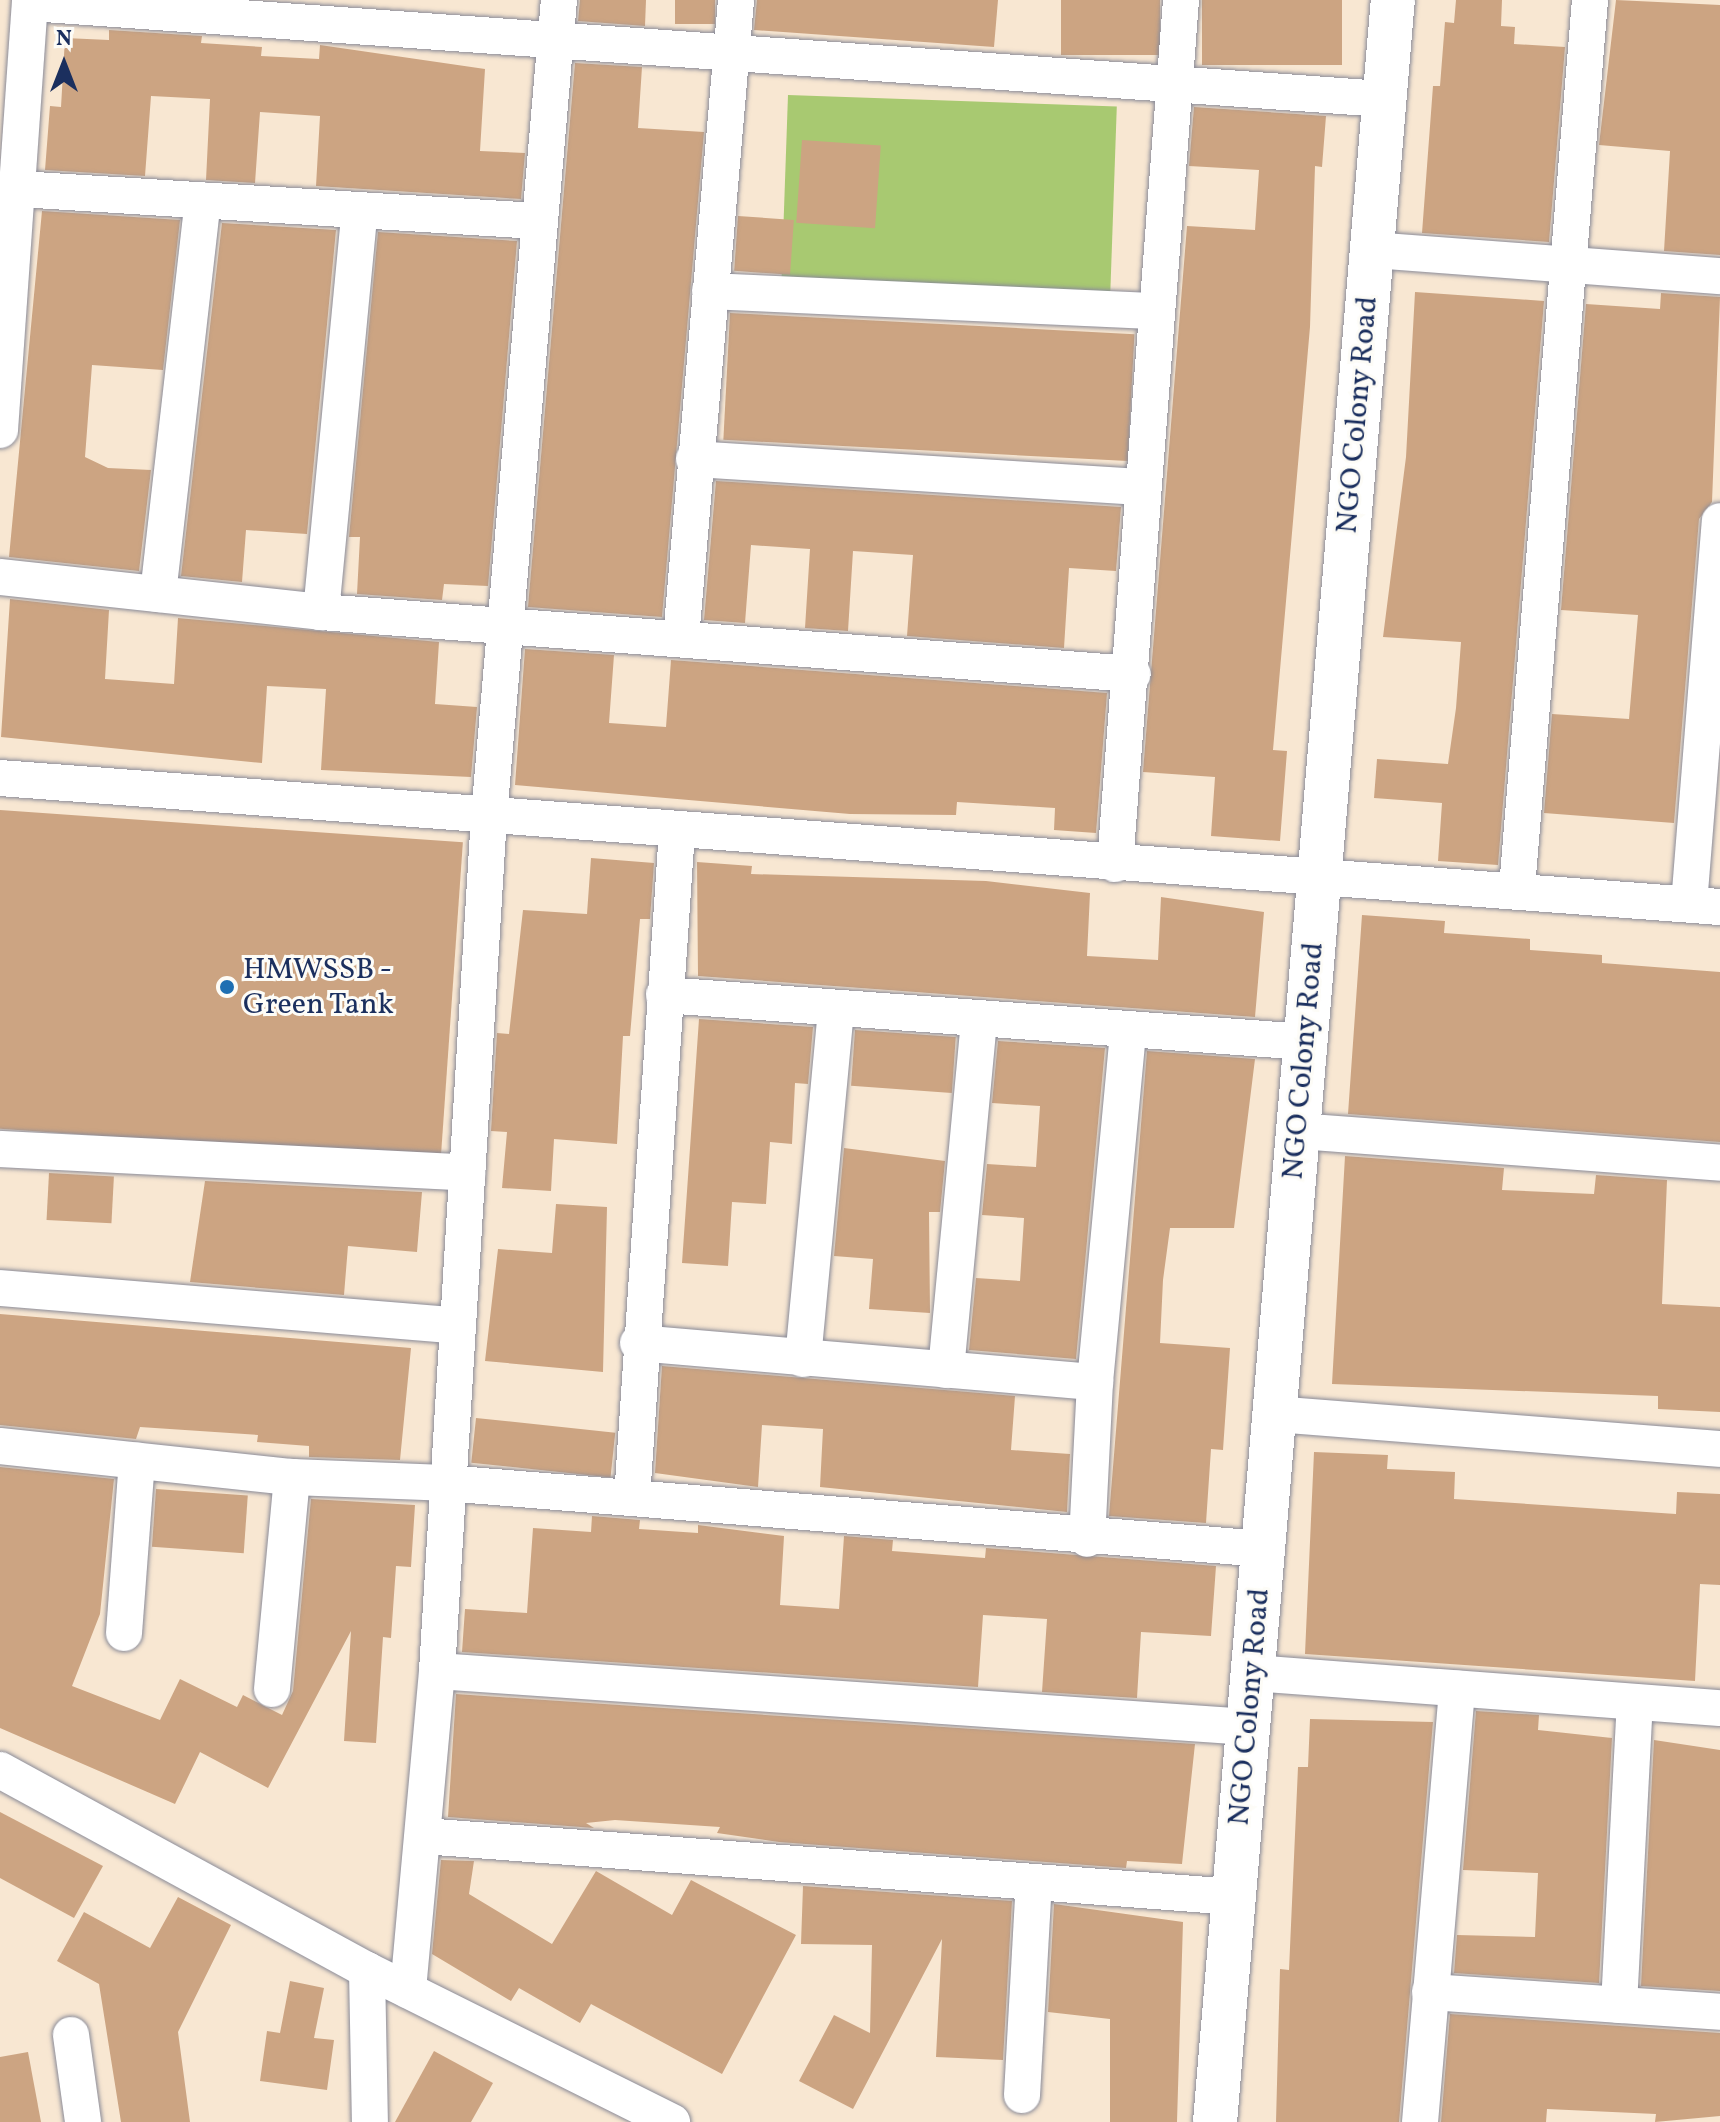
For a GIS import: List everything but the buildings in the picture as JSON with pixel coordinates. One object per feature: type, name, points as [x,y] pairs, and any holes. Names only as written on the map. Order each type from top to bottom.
[{"type":"street","points":[[408,1990],[437,1671],[453,1325],[467,1173],[489,816],[509,622],[537,221],[559,0]]},
{"type":"street","points":[[681,638],[694,459],[736,0]]},
{"type":"street","points":[[1115,864],[1133,674],[1142,487],[1181,0]]},
{"type":"street","name":"NGO Colony Road","points":[[1215,2122],[1393,0]]},
{"type":"street","points":[[1517,888],[1590,0]]},
{"type":"street","points":[[0,430],[30,1],[384,12],[557,38],[732,55],[1384,99]]},
{"type":"street","points":[[19,189],[359,215],[537,221]]},
{"type":"street","points":[[158,594],[203,201]]},
{"type":"street","points":[[321,612],[359,215]]},
{"type":"street","points":[[1372,250],[1567,267],[1720,276]]},
{"type":"street","points":[[710,291],[1156,311]]},
{"type":"street","points":[[694,459],[1142,487]]},
{"type":"street","points":[[0,778],[1115,864],[1320,871],[1705,905],[1720,521]]},
{"type":"street","points":[[0,577],[321,612],[509,622],[1133,674]]},
{"type":"street","points":[[632,1498],[638,1343],[677,831]]},
{"type":"street","points":[[664,995],[836,1012],[1305,1042]]},
{"type":"street","points":[[803,1359],[836,1012]]},
{"type":"street","points":[[946,1370],[979,1020]]},
{"type":"street","points":[[1087,1539],[1095,1382],[1128,1030]]},
{"type":"street","points":[[1298,1131],[1720,1163]]},
{"type":"street","points":[[0,1149],[467,1173]]},
{"type":"street","points":[[0,1288],[453,1325]]},
{"type":"street","points":[[638,1343],[1095,1382]]},
{"type":"street","points":[[1275,1414],[1720,1449]]},
{"type":"street","points":[[0,1446],[292,1477],[445,1483],[1087,1539],[1263,1549]]},
{"type":"street","points":[[124,1633],[137,1460]]},
{"type":"street","points":[[272,1689],[292,1477]]},
{"type":"street","points":[[437,1671],[1248,1727]]},
{"type":"street","points":[[1253,1673],[1720,1708]]},
{"type":"street","points":[[1420,2122],[1457,1689]]},
{"type":"street","points":[[1619,2005],[1635,1702]]},
{"type":"street","points":[[0,1770],[367,1970],[672,2122]]},
{"type":"street","points":[[423,1836],[1234,1897]]},
{"type":"street","points":[[1022,2095],[1034,1883]]},
{"type":"street","points":[[367,1970],[370,2122]]},
{"type":"street","points":[[1430,1992],[1720,2012]]},
{"type":"street","points":[[71,2035],[83,2122]]},
{"type":"green space","points":[[788,95],[1117,106],[1110,291],[782,280]]},
{"type":"place","name":"HMWSSB - Green Tank","points":[[227,987]]}]
